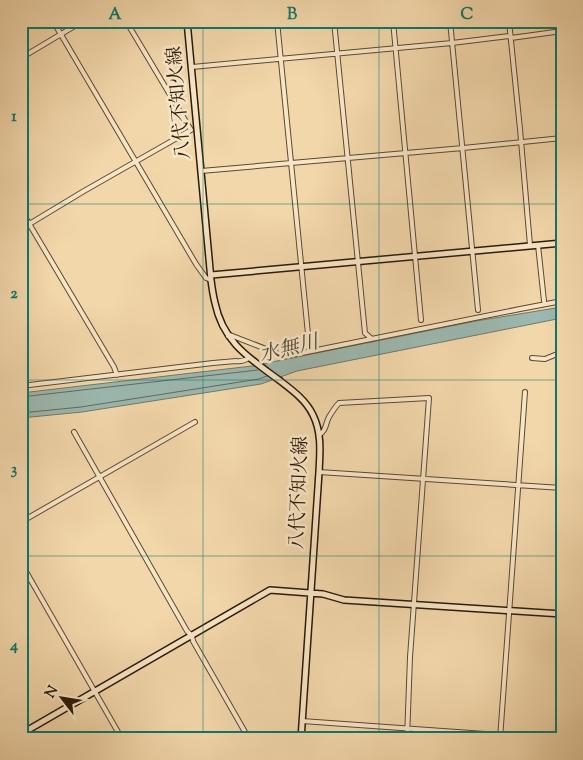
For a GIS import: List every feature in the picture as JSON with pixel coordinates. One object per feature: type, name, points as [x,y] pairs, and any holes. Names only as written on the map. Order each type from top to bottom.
[{"type":"main road","name":"八代不知火線","points":[[188,21],[211,277],[217,312],[228,336],[234,344],[300,398],[313,415],[319,435],[319,472],[301,739]]},
{"type":"main road","points":[[211,277],[472,250],[562,243]]},
{"type":"main road","points":[[21,734],[270,590],[322,594],[344,600],[562,614]]},
{"type":"street","points":[[53,21],[196,264],[206,278],[211,277]]},
{"type":"street","points":[[21,58],[83,21]]},
{"type":"street","points":[[21,230],[84,191],[191,130],[126,21]]},
{"type":"street","points":[[277,21],[309,344]]},
{"type":"street","points":[[334,21],[365,334],[372,339]]},
{"type":"street","points":[[393,21],[421,320]]},
{"type":"street","points":[[450,21],[478,310]]},
{"type":"street","points":[[510,21],[530,245]]},
{"type":"street","points":[[192,67],[452,44],[562,31]]},
{"type":"street","points":[[202,171],[562,138]]},
{"type":"street","points":[[21,210],[117,375]]},
{"type":"street","points":[[538,245],[544,301]]},
{"type":"street","points":[[228,336],[230,335],[287,356],[562,301]]},
{"type":"street","points":[[532,358],[545,359],[562,352]]},
{"type":"street","points":[[21,386],[213,363],[239,362],[250,359]]},
{"type":"street","points":[[500,737],[525,392]]},
{"type":"street","points":[[319,435],[325,430],[328,419],[339,404],[429,398],[410,657],[407,739]]},
{"type":"street","points":[[21,522],[195,422]]},
{"type":"street","points":[[74,432],[249,739]]},
{"type":"street","points":[[319,472],[562,488]]},
{"type":"street","points":[[21,563],[122,739]]},
{"type":"street","points":[[302,721],[500,737],[556,739]]},
{"type":"water","points":[[562,307],[562,318],[297,371],[261,384],[82,412],[21,418],[21,393],[252,366],[476,321]]},
{"type":"water label","name":"水無川","points":[[289,350]]}]
